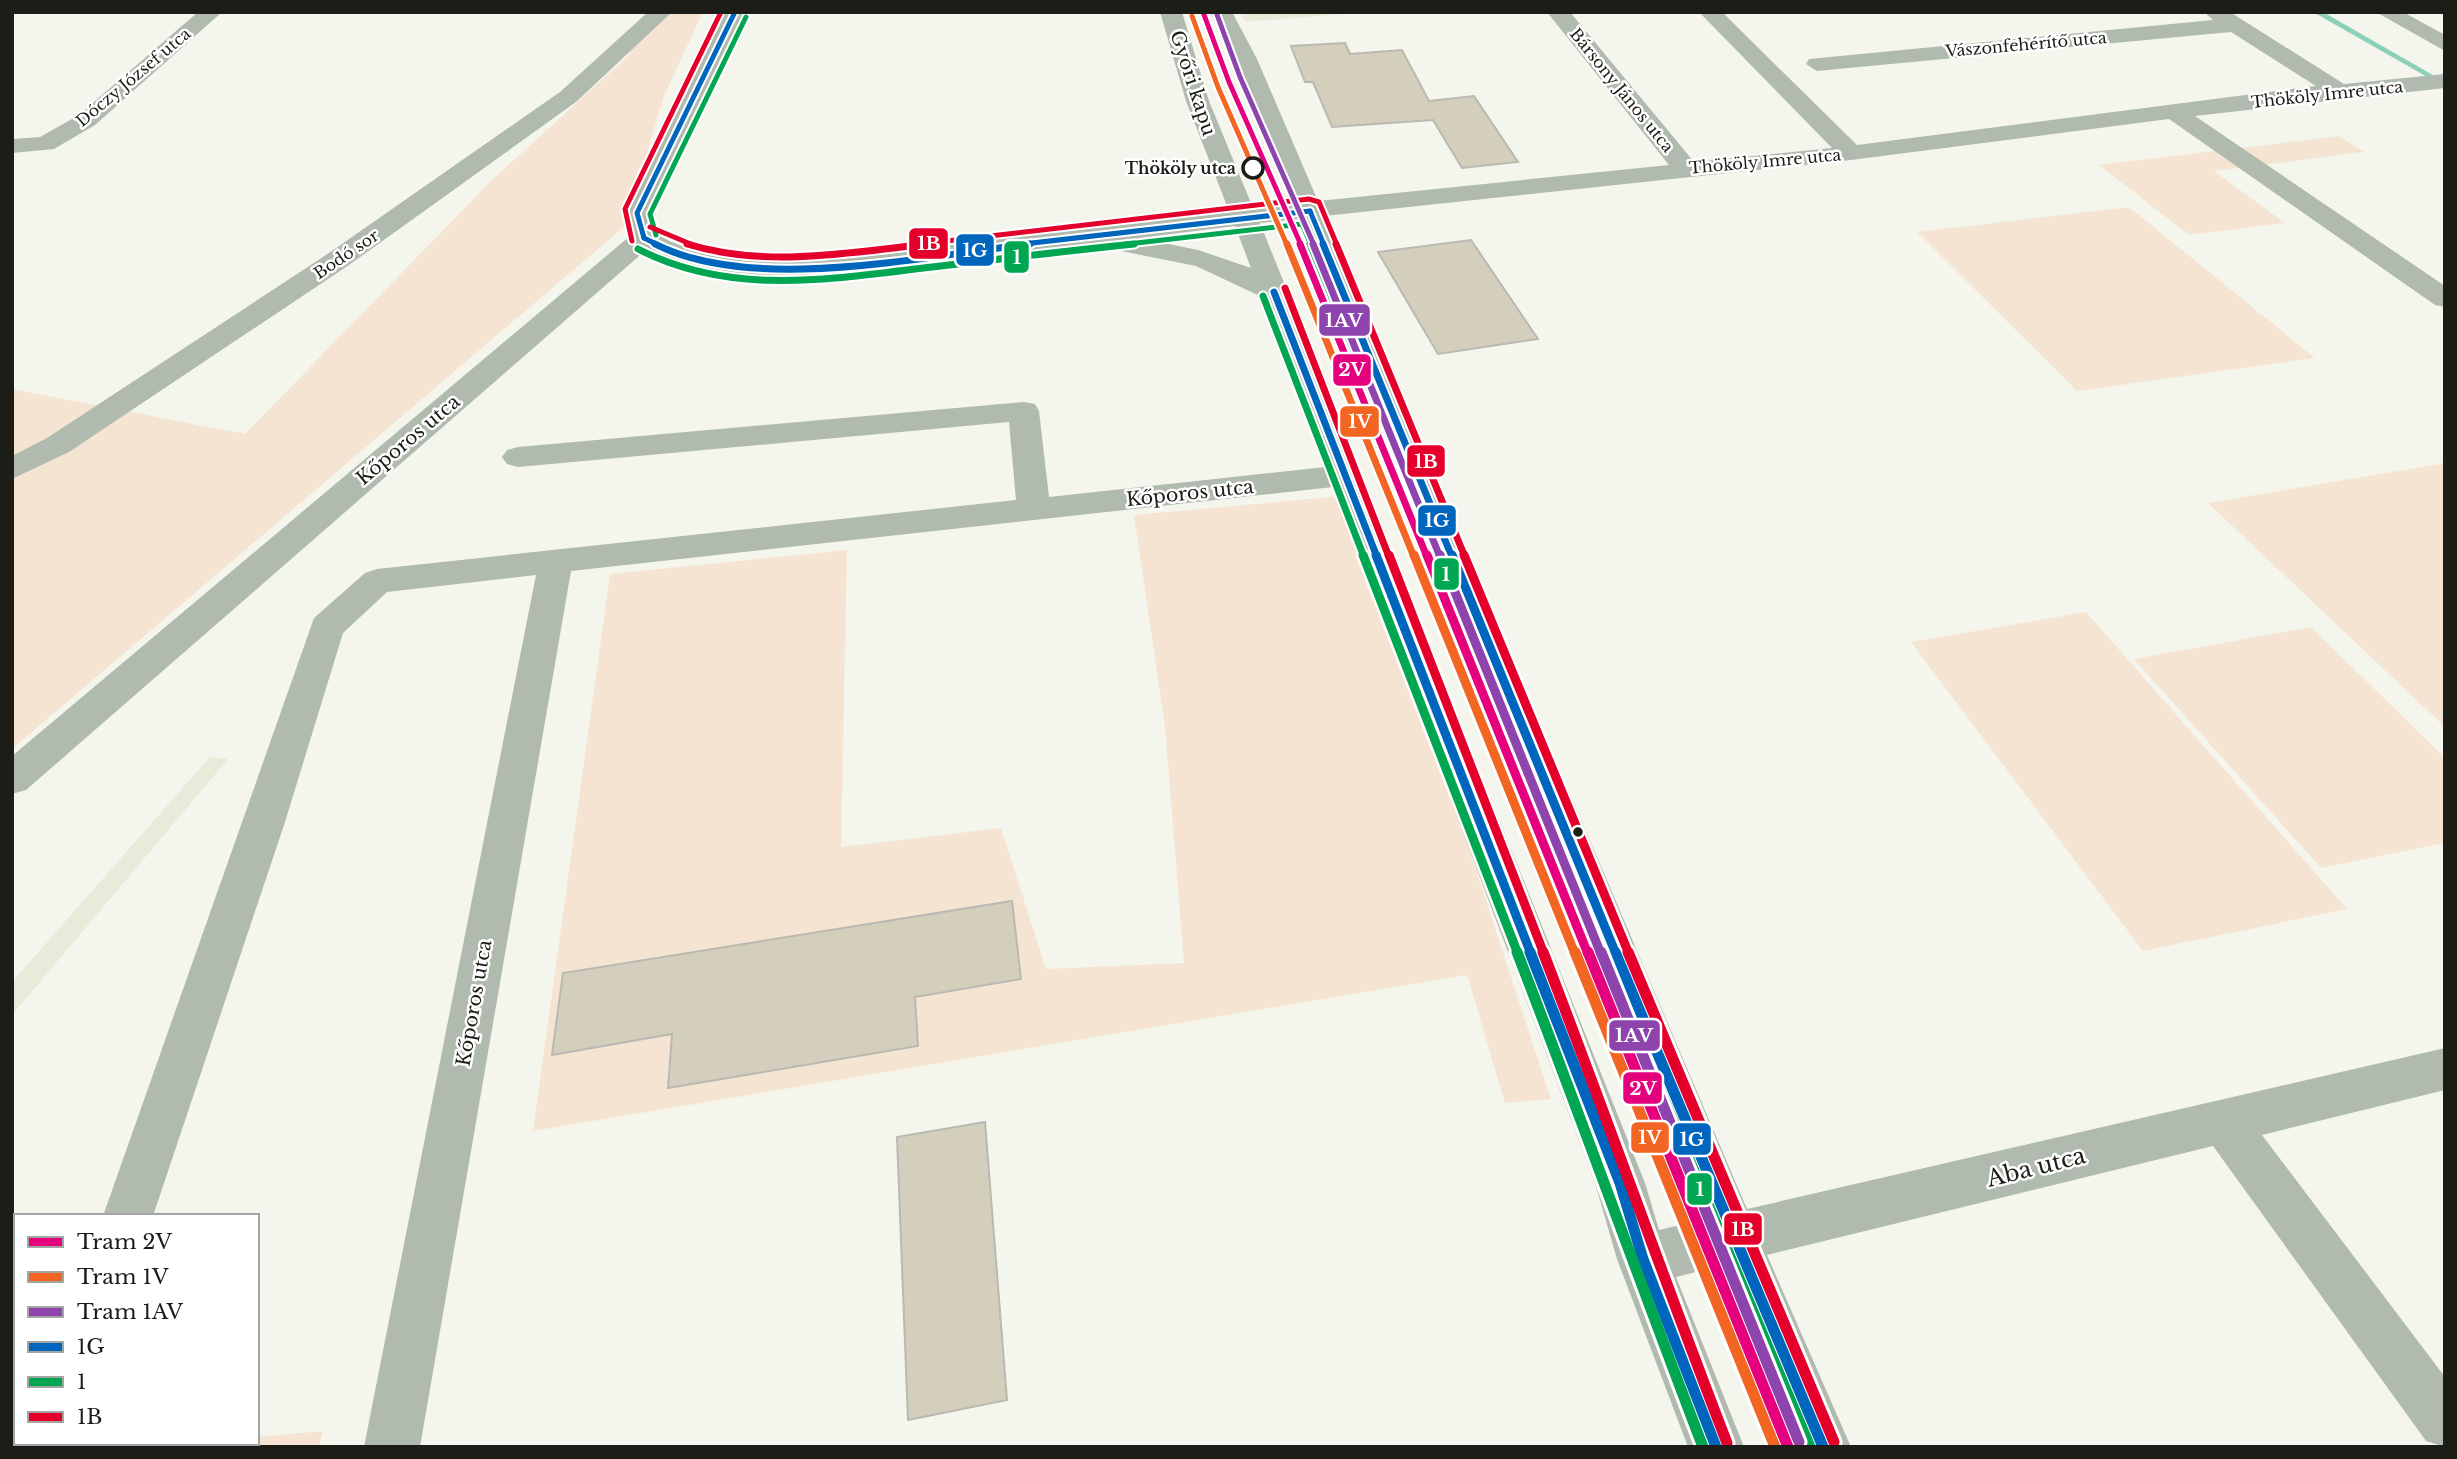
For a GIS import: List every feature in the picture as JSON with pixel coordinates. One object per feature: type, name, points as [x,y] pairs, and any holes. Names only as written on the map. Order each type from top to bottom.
[{"type":"street","name":"Dóczy József utca","points":[[12,146],[44,144],[87,120],[211,12]]},
{"type":"street","name":"Bodó sor","points":[[12,469],[58,445],[339,260],[568,97],[661,12]]},
{"type":"street","points":[[644,238],[637,214],[735,12]]},
{"type":"street","name":"Győri kapu","points":[[1171,12],[1188,80],[1346,475],[1620,1184],[1643,1259],[1716,1447]]},
{"type":"street","points":[[1221,12],[1246,59],[1310,211],[1823,1447]]},
{"type":"street","name":"Bársony János utca","points":[[1558,12],[1686,169]]},
{"type":"street","points":[[1710,12],[1851,153]]},
{"type":"street","points":[[2387,12],[2445,44]]},
{"type":"street","name":"Vászonfehérítő utca","points":[[1817,64],[2225,18],[2340,91]]},
{"type":"street","name":"Thököly Imre utca","points":[[644,238],[667,254],[696,262],[743,269],[813,269],[1245,218],[1851,153],[2340,91],[2445,81]]},
{"type":"street","points":[[2174,112],[2445,299]]},
{"type":"street","name":"Kőporos utca","points":[[12,779],[644,238]]},
{"type":"street","name":"Thököly Imre utca","points":[[1084,239],[1166,249],[1223,264],[1274,292]]},
{"type":"street","points":[[518,457],[1024,411],[1034,511]]},
{"type":"street","name":"Kőporos utca","points":[[129,1214],[265,822],[327,627],[377,581],[556,559],[1034,511],[1346,475]]},
{"type":"street","name":"Kőporos utca","points":[[392,1447],[556,559]]},
{"type":"street","name":"Aba utca","points":[[1643,1259],[2445,1069]]},
{"type":"street","points":[[2223,1121],[2445,1422]]},
{"type":"shaded area","points":[[654,12],[703,12],[664,96],[625,226],[12,749],[12,389],[245,434],[492,180],[627,57]]},
{"type":"shaded area","points":[[1240,12],[1366,12],[1245,22]]},
{"type":"shaded area","points":[[2339,136],[2364,152],[2214,171],[2285,223],[2189,235],[2099,165]]},
{"type":"shaded area","points":[[2129,207],[2315,358],[2077,391],[1917,232]]},
{"type":"shaded area","points":[[2445,463],[2445,727],[2208,503]]},
{"type":"shaded area","points":[[1353,495],[1551,1099],[1505,1103],[1467,975],[533,1131],[610,574],[847,550],[841,847],[1001,828],[1046,969],[1184,963],[1165,727],[1134,515]]},
{"type":"shaded area","points":[[2086,612],[2347,909],[2143,951],[1911,642]]},
{"type":"shaded area","points":[[2311,627],[2445,758],[2445,843],[2321,868],[2134,659]]},
{"type":"shaded area","points":[[210,757],[228,759],[12,1015],[12,982]]},
{"type":"shaded area","points":[[323,1431],[319,1447],[150,1447],[259,1445],[259,1437]]},
{"type":"building","points":[[1345,43],[1350,54],[1402,50],[1429,101],[1474,96],[1518,162],[1462,168],[1433,120],[1332,127],[1313,82],[1305,82],[1291,46]]},
{"type":"building","points":[[1471,240],[1538,339],[1438,354],[1378,252]]},
{"type":"building","points":[[1012,901],[1021,979],[915,997],[918,1046],[668,1088],[672,1034],[552,1055],[563,973]]},
{"type":"building","points":[[985,1122],[1007,1400],[908,1420],[897,1137]]},
{"type":"waterway","points":[[2317,12],[2444,85]]},
{"type":"tram line","name":"2V","points":[[1203,12],[1229,82],[1310,267],[1788,1447]]},
{"type":"tram line","name":"1AV","points":[[1216,12],[1240,77],[1321,262],[1799,1442]]},
{"type":"tram line","name":"1V","points":[[1192,16],[1218,87],[1299,272],[1775,1447]]},
{"type":"transit line","name":"1B","points":[[632,241],[625,209],[721,12]]},
{"type":"transit line","name":"1G","points":[[644,238],[637,213],[735,12]]},
{"type":"transit line","name":"1","points":[[656,235],[650,214],[746,17]]},
{"type":"transit line","name":"1B","points":[[650,227],[669,237],[709,250],[770,257],[812,257],[1309,199],[1319,202],[1714,1161],[1834,1442]]},
{"type":"transit line","name":"1G","points":[[1310,211],[1703,1166],[1823,1447]]},
{"type":"transit line","name":"1G","points":[[644,238],[684,256],[726,265],[813,269],[1310,211]]},
{"type":"transit line","name":"1","points":[[638,249],[659,260],[701,273],[745,280],[813,281],[1302,224],[1692,1171],[1810,1447]]},
{"type":"transit line","name":"1B","points":[[1285,288],[1631,1179],[1655,1255],[1727,1443]]},
{"type":"transit line","name":"1G","points":[[1274,292],[1620,1183],[1643,1259],[1716,1447]]},
{"type":"transit line","name":"1","points":[[1263,296],[1608,1187],[1632,1263],[1703,1447]]},
{"type":"place","name":"Thököly utca","points":[[1253,168]]}]
